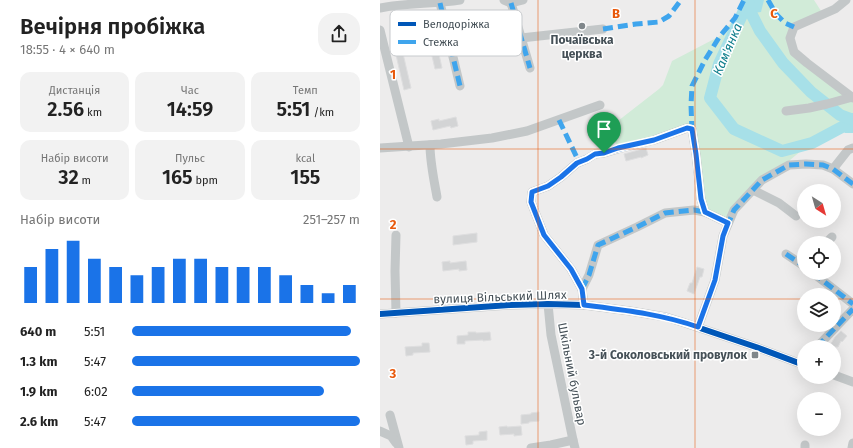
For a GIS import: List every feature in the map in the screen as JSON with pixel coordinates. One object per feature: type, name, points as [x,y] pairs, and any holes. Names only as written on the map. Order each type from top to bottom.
[{"type":"street","points":[[380,8],[460,0]]},
{"type":"street","points":[[508,1],[523,0]]},
{"type":"street","points":[[846,0],[835,9],[794,27],[790,38],[794,52],[852,97]]},
{"type":"street","points":[[440,3],[442,10]]},
{"type":"street","points":[[522,38],[603,29]]},
{"type":"street","points":[[380,30],[409,147]]},
{"type":"street","points":[[522,41],[530,68]]},
{"type":"street","points":[[453,56],[460,86]]},
{"type":"street","points":[[786,110],[809,108],[852,97]]},
{"type":"street","points":[[380,148],[409,147],[492,138],[527,131],[600,105]]},
{"type":"street","points":[[584,305],[582,289],[571,269],[544,235],[531,202],[532,192],[548,186],[577,163],[595,154],[654,140],[687,128],[692,129],[701,199],[705,212]]},
{"type":"street","points":[[430,145],[437,197]]},
{"type":"street","points":[[833,169],[848,150],[853,148]]},
{"type":"street","points":[[698,327],[715,280],[723,236],[728,223],[734,210],[762,180],[788,166],[806,164],[823,165],[833,169],[853,184]]},
{"type":"street","points":[[753,190],[779,203],[796,216]]},
{"type":"street","points":[[582,289],[589,275],[598,245],[637,228],[665,213],[694,210],[705,212],[728,223]]},
{"type":"street","points":[[396,235],[396,313]]},
{"type":"street","points":[[786,254],[797,261]]},
{"type":"street","points":[[822,280],[853,304]]},
{"type":"street","name":"вулиця Вільський Шлях","points":[[380,314],[548,304],[584,305],[630,311],[685,323],[797,362]]},
{"type":"street","name":"Шкільний бульвар","points":[[548,304],[550,336],[574,444]]},
{"type":"street","points":[[823,340],[853,308]]},
{"type":"street","points":[[841,378],[853,382]]},
{"type":"street","points":[[390,416],[399,448]]},
{"type":"street","points":[[380,431],[391,436],[399,448]]},
{"type":"street","points":[[852,448],[853,443]]},
{"type":"street","points":[[531,448],[574,444]]},
{"type":"green space","points":[[750,0],[814,0],[823,14],[794,27],[794,52],[853,98],[853,123],[812,142],[790,160],[789,165],[762,180],[728,223],[705,212],[692,129],[618,149],[612,135],[614,124],[663,85],[672,61],[720,36],[735,18],[741,18]]},
{"type":"water","points":[[746,0],[764,0],[761,12],[746,14],[740,12]]},
{"type":"water","points":[[853,113],[853,133],[845,133],[842,127],[840,115]]},
{"type":"building","points":[[396,56],[404,56],[411,88],[404,90]]},
{"type":"building","points":[[432,56],[439,56],[442,68],[435,69]]},
{"type":"building","points":[[456,117],[458,126],[451,128],[450,126],[433,130],[431,121],[439,119],[439,121]]},
{"type":"building","points":[[646,148],[648,155],[626,161],[624,154]]},
{"type":"building","points":[[477,233],[477,242],[453,245],[453,236]]},
{"type":"building","points":[[450,261],[450,263],[466,261],[467,270],[459,271],[459,269],[443,271],[442,262]]},
{"type":"building","points":[[697,267],[704,269],[694,294],[687,291],[690,283],[692,283]]},
{"type":"building","points":[[841,331],[847,336],[842,342],[841,340],[833,340]]},
{"type":"building","points":[[468,332],[490,332],[491,340],[465,341],[465,344],[457,344],[457,336],[468,335]]},
{"type":"building","points":[[422,343],[429,343],[430,352],[413,353],[413,355],[406,356],[405,347],[422,346]]},
{"type":"building","points":[[539,412],[539,421],[521,424],[521,415]]},
{"type":"building","points":[[521,426],[522,435],[500,435],[499,427]]},
{"type":"building","points":[[487,431],[487,440],[473,441],[473,444],[466,445],[465,436],[479,435],[479,432]]},
{"type":"waterway","name":"Кам'янка","points":[[749,0],[719,64],[710,98],[734,129],[782,151],[812,143],[842,127],[853,123]]},
{"type":"waterway","name":"Кам'янка","points":[[748,2],[751,13],[760,31],[783,63],[811,92],[840,115],[853,120]]},
{"type":"marked path","points":[[603,29],[659,22],[669,16],[681,0]]},
{"type":"marked path","points":[[692,131],[692,86],[705,60],[720,36],[735,18],[744,0]]},
{"type":"marked path","points":[[768,0],[776,14],[785,23],[794,27]]},
{"type":"marked path","points":[[440,3],[442,10]]},
{"type":"marked path","points":[[511,3],[513,10]]},
{"type":"marked path","points":[[522,41],[530,68]]},
{"type":"marked path","points":[[453,56],[460,86]]},
{"type":"marked path","points":[[559,120],[579,162]]},
{"type":"marked path","points":[[698,327],[715,280],[723,236],[734,210],[762,180],[789,165],[806,164],[823,165],[833,169],[853,184]]},
{"type":"marked path","points":[[582,289],[589,275],[598,245],[665,213],[694,210],[705,212]]},
{"type":"marked path","points":[[786,254],[797,261]]},
{"type":"marked path","points":[[822,280],[853,304]]},
{"type":"marked path","points":[[824,340],[853,309]]},
{"type":"cycle path","points":[[584,305],[582,289],[571,269],[544,235],[531,202],[532,192],[548,186],[577,163],[595,154],[654,140],[687,128],[692,129],[701,199],[705,212],[728,223]]},
{"type":"cycle path","points":[[380,314],[510,305],[584,305],[666,317],[797,362]]},
{"type":"place","name":"Почаївська церква","points":[[582,26]]},
{"type":"place","name":"3-й Соколовський провулок","points":[[755,355]]},
{"type":"route","points":[[687,128],[692,129],[701,199],[705,212],[728,223],[723,236],[715,280],[698,327],[666,317],[584,305],[582,289],[571,269],[544,235],[531,202],[532,192],[548,186],[577,163],[595,154],[604,153],[674,134],[687,128]]}]
